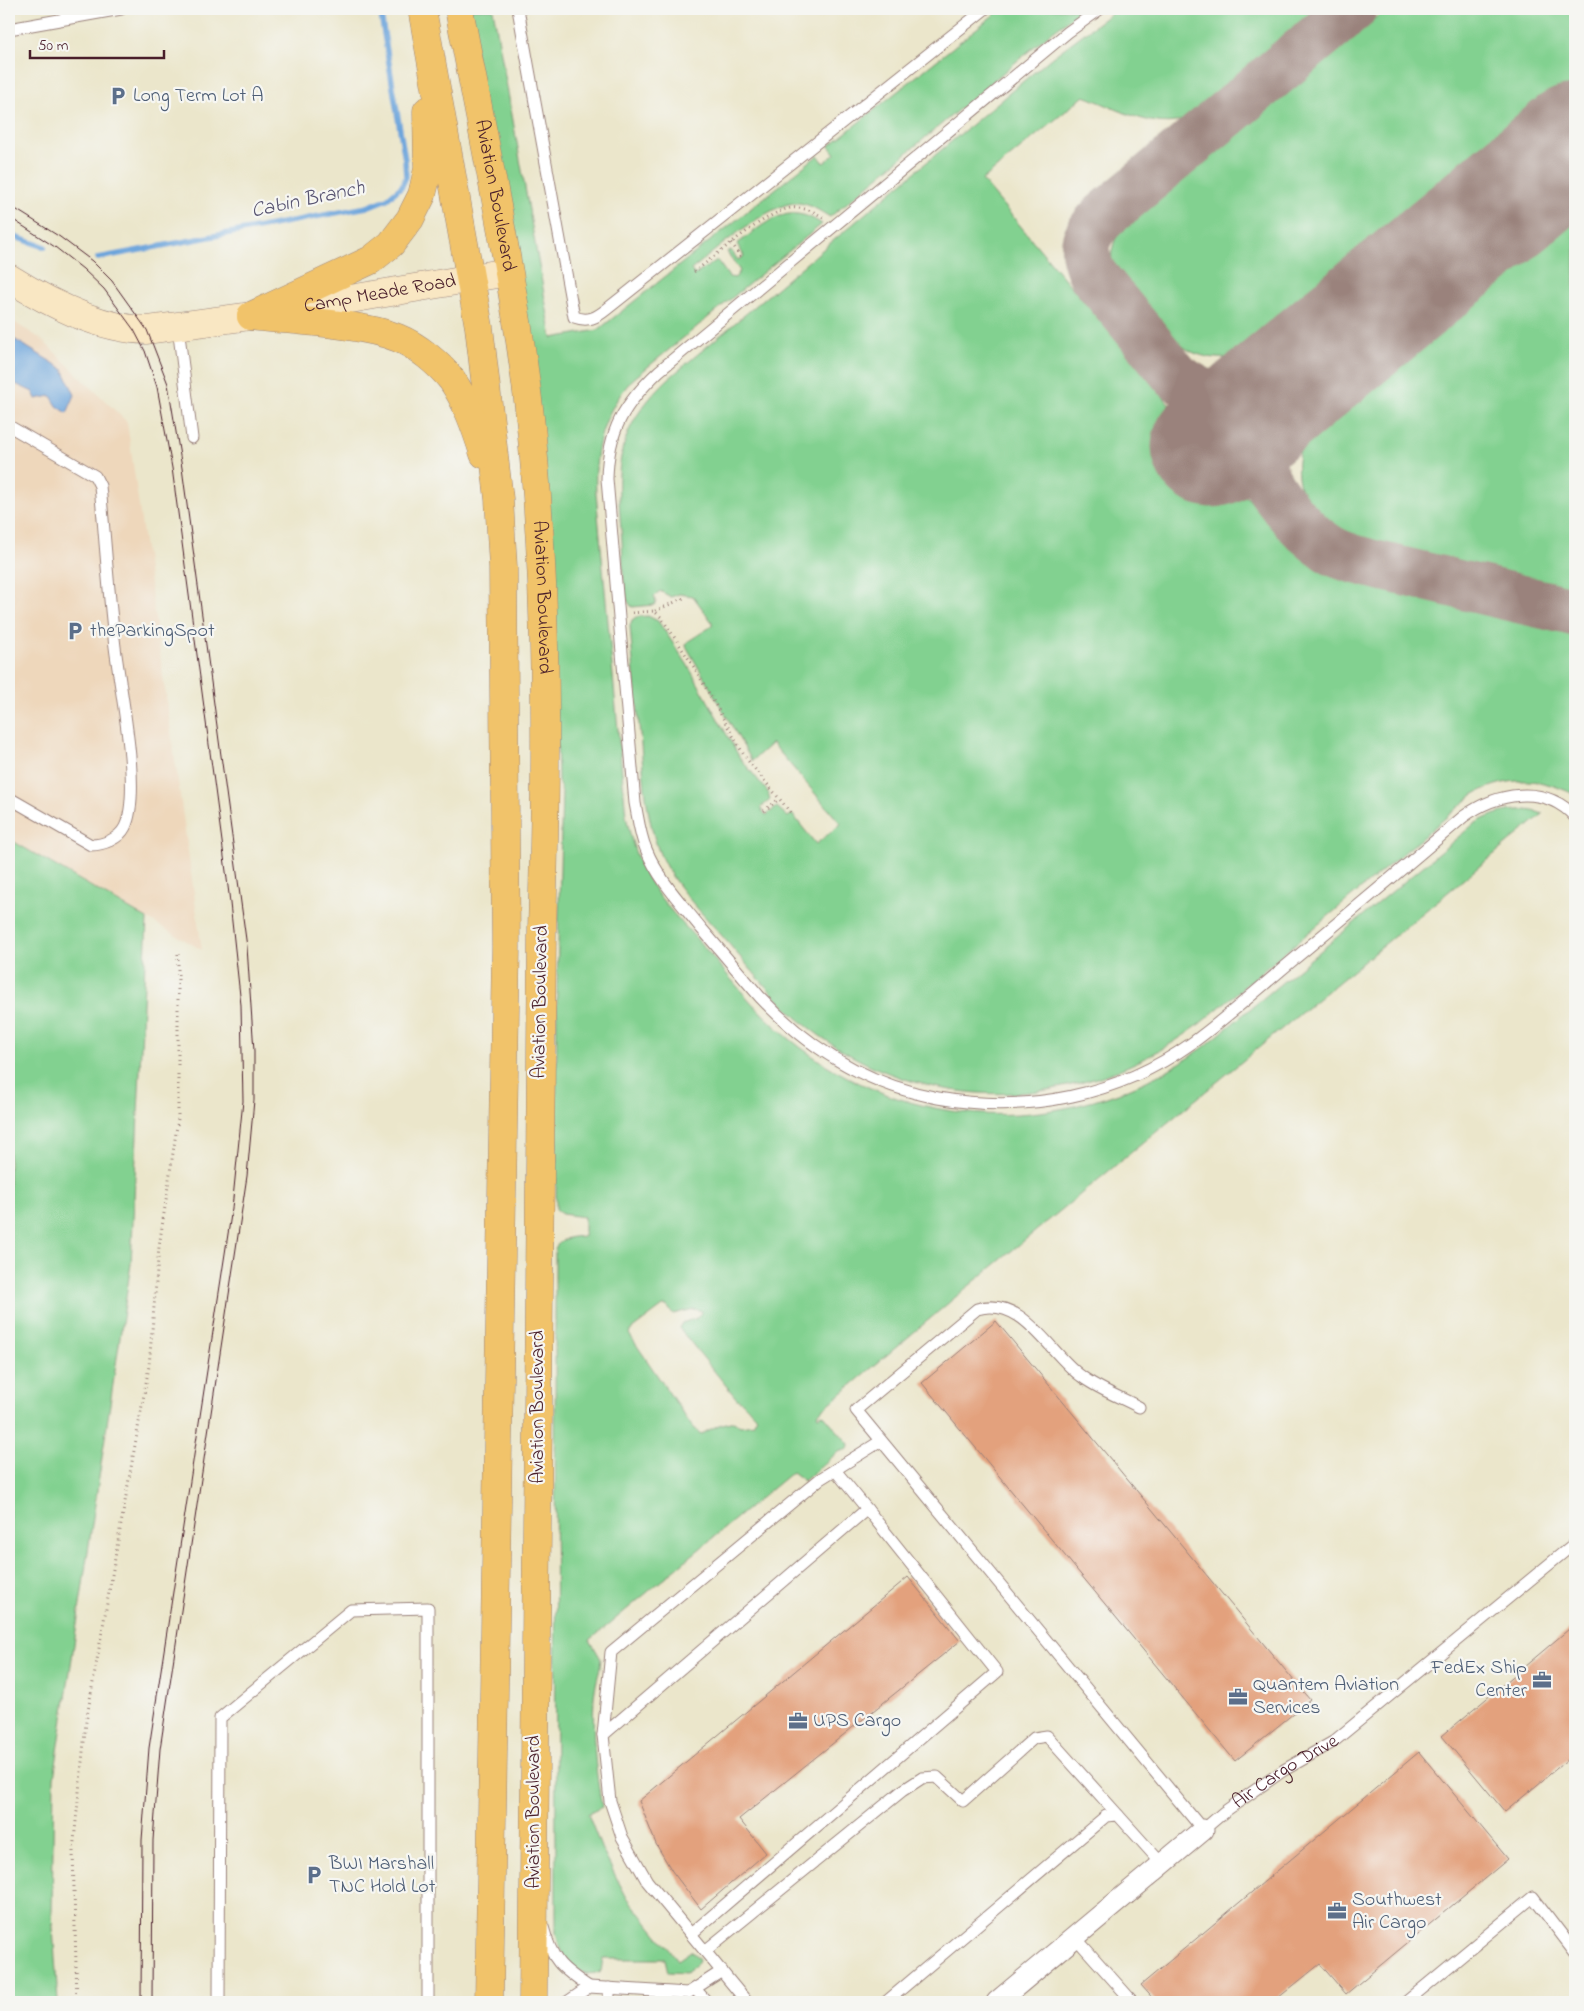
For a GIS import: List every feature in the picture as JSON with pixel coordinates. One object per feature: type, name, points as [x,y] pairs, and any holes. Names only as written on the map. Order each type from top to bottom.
[{"type":"main road","name":"Aviation Boulevard","points":[[422,9],[472,278],[486,377],[499,499],[505,624],[506,947],[489,2002]]},
{"type":"main road","points":[[251,316],[371,260],[391,244],[410,219],[422,195],[428,169],[422,9]]},
{"type":"main road","name":"Aviation Boulevard","points":[[460,9],[508,272],[528,407],[537,490],[546,799],[542,959],[533,2002]]},
{"type":"main road","name":"Camp Meade Road","points":[[9,278],[73,312],[104,323],[134,330],[178,327],[251,316],[508,272]]},
{"type":"main road","points":[[251,316],[378,331],[400,338],[435,362],[452,380],[463,399],[499,499]]},
{"type":"street","name":"Air Cargo Drive","points":[[997,2002],[1203,1830]]},
{"type":"lane","points":[[9,29],[121,9]]},
{"type":"lane","points":[[518,9],[574,317],[590,320],[608,310],[985,9]]},
{"type":"lane","points":[[1100,9],[1068,32],[659,372],[638,392],[620,417],[609,448],[607,471],[619,614],[638,819],[646,850],[661,877],[755,990],[801,1035],[855,1070],[893,1086],[931,1096],[980,1104],[1011,1104],[1060,1100],[1119,1083],[1165,1060],[1192,1043],[1463,817],[1478,807],[1502,797],[1531,795],[1558,802],[1575,817]]},
{"type":"lane","points":[[178,327],[192,438]]},
{"type":"lane","points":[[9,426],[95,476],[100,486],[114,638],[130,754],[131,809],[125,828],[104,845],[91,845],[9,798]]},
{"type":"lane","points":[[1139,1407],[1083,1378],[1068,1366],[1021,1316],[990,1305],[977,1308],[856,1410],[1203,1830]]},
{"type":"lane","points":[[747,2002],[647,1881],[622,1837],[610,1801],[603,1735],[611,1652],[820,1479],[881,1441]]},
{"type":"lane","points":[[692,1934],[997,1672],[835,1470]]},
{"type":"lane","points":[[603,1735],[867,1509]]},
{"type":"lane","name":"Air Cargo Drive","points":[[1203,1830],[1224,1812],[1284,1770],[1333,1742],[1575,1543]]},
{"type":"lane","points":[[219,2002],[220,1718],[351,1610],[428,1608],[428,2002]]},
{"type":"lane","points":[[705,1951],[902,1791],[922,1778],[937,1777],[963,1801],[1034,1738],[1047,1736],[1162,1864]]},
{"type":"lane","points":[[886,2002],[1106,1816],[1118,1816]]},
{"type":"lane","points":[[534,1891],[549,1949],[564,1970],[589,1987],[609,1988],[656,1997],[688,1993],[722,1971]]},
{"type":"lane","points":[[1406,2002],[1534,1897],[1575,1952]]},
{"type":"lane","points":[[1075,1937],[1133,2002]]},
{"type":"lane","points":[[567,2002],[589,1987]]},
{"type":"lane","points":[[609,1988],[609,2002]]},
{"type":"lane","points":[[695,1989],[706,2002]]},
{"type":"path","points":[[694,272],[774,214],[790,208],[814,212],[834,227]]},
{"type":"path","points":[[732,243],[741,258]]},
{"type":"path","points":[[619,614],[654,611],[684,598]]},
{"type":"path","points":[[654,611],[661,617],[694,667],[745,757],[791,813]]},
{"type":"path","points":[[764,811],[779,799]]},
{"type":"path","points":[[78,2002],[73,1851],[86,1722],[148,1366],[159,1247],[178,1119],[178,951]]},
{"type":"shaded area","name":"theParkingSpot","points":[[9,319],[41,339],[127,422],[202,950],[9,839]]},
{"type":"green space","points":[[470,9],[493,9],[552,338],[598,330],[818,155],[824,163],[835,154],[829,146],[1001,9],[1083,9],[1053,31],[830,217],[815,208],[798,203],[773,210],[742,229],[691,270],[695,275],[717,260],[729,277],[735,278],[740,271],[727,252],[731,250],[738,260],[744,256],[737,244],[767,222],[787,214],[798,214],[822,224],[632,380],[613,406],[602,433],[599,447],[596,493],[626,816],[637,857],[643,870],[657,893],[674,914],[752,1004],[800,1047],[847,1077],[897,1098],[949,1111],[1002,1115],[1055,1110],[1107,1097],[1157,1076],[1204,1047],[1474,824],[1490,816],[1508,811],[1526,810],[1543,814],[964,1290],[817,1414],[818,1416],[823,1414],[849,1444],[848,1449],[838,1452],[804,1481],[792,1472],[590,1640],[601,1659],[595,1692],[593,1725],[602,1807],[588,1814],[602,1850],[626,1896],[678,1960],[691,1951],[699,1960],[686,1973],[668,1972],[665,1959],[603,1959],[601,1971],[592,1974],[584,1973],[565,1957],[556,1933],[555,1249],[563,1240],[584,1236],[584,1217],[562,1214],[556,1210],[557,984],[562,792],[558,781],[557,723]],"holes":[[[663,1306],[667,1306],[673,1314],[694,1309],[702,1311],[697,1318],[682,1323],[679,1328],[737,1399],[757,1417],[753,1424],[740,1426],[734,1421],[719,1425],[701,1434],[693,1428],[629,1334],[631,1330]]]},
{"type":"green space","points":[[1117,9],[1319,9],[1187,119],[1174,122],[1148,120],[1122,112],[1084,96],[982,180],[1283,540],[1298,553],[1322,570],[1349,582],[1553,630],[1575,637],[1575,796],[1551,785],[1528,781],[1494,785],[1473,795],[1197,1026],[1151,1055],[1103,1076],[1053,1089],[1002,1094],[952,1090],[902,1078],[854,1057],[808,1027],[776,998],[757,977],[689,899],[671,875],[658,849],[648,810],[630,626],[632,620],[636,617],[648,616],[658,621],[687,664],[740,758],[768,792],[770,800],[760,808],[766,815],[777,807],[788,817],[792,814],[816,844],[841,824],[772,743],[752,761],[686,646],[687,642],[712,626],[712,622],[693,596],[679,594],[671,597],[660,591],[654,596],[656,602],[654,605],[632,607],[628,602],[624,579],[619,473],[627,436],[636,418],[649,399],[667,380],[1051,58]]},
{"type":"green space","points":[[1386,9],[1575,9],[1575,90],[1264,347],[1231,358],[1214,358],[1197,354],[1187,349],[1161,328],[1135,300],[1116,273],[1112,263],[1112,253],[1118,235],[1123,227]]},
{"type":"green space","points":[[1575,196],[1575,590],[1368,543],[1343,533],[1323,521],[1309,505],[1300,487],[1298,468],[1301,447],[1310,425],[1326,403]]},
{"type":"green space","points":[[9,839],[147,919],[131,1264],[54,1778],[52,1913],[58,2002],[9,2002]]},
{"type":"water","points":[[9,336],[63,369],[75,395],[67,413],[57,406],[51,396],[36,399],[33,392],[9,381]]},
{"type":"building","points":[[996,1321],[1310,1700],[1235,1761],[922,1383]]},
{"type":"building","name":"UPS Cargo","points":[[908,1577],[960,1641],[739,1819],[766,1853],[701,1909],[672,1871],[656,1844],[639,1801]]},
{"type":"building","name":"FedEx Ship Center","points":[[1575,1624],[1575,1753],[1505,1812],[1442,1736]]},
{"type":"building","name":"Southwest Air Cargo","points":[[1419,1752],[1508,1859],[1346,1994],[1320,1964],[1273,2002],[1156,2002],[1141,1985]]},
{"type":"waterway","name":"Cabin Branch","points":[[98,258],[367,207],[387,199],[402,186],[406,177],[405,160],[380,9]]},
{"type":"waterway","name":"Cabin Branch","points":[[9,235],[45,247]]},
{"type":"taxiway","points":[[1273,396],[1246,400],[1222,398],[1199,390],[1176,376],[1093,275],[1086,257],[1086,243],[1092,229],[1105,215],[1352,9]]},
{"type":"taxiway","points":[[1273,396],[1261,433],[1259,456],[1262,468],[1275,494],[1296,520],[1318,541],[1342,555],[1368,563],[1575,612]]},
{"type":"runway","points":[[1212,447],[1575,145]]},
{"type":"tram line","points":[[9,205],[60,237],[92,261],[112,281],[147,330],[168,384],[182,468],[247,947],[254,1051],[254,1100],[247,1176],[160,1749],[153,1840],[152,2002]]},
{"type":"tram line","points":[[9,217],[55,247],[83,269],[104,289],[134,330],[145,351],[157,387],[172,468],[229,894],[241,1005],[243,1101],[232,1208],[149,1748],[142,1840],[141,2002]]},
{"type":"place","name":"Long Term Lot A","points":[[118,96]]},
{"type":"place","name":"theParkingSpot","points":[[75,631]]},
{"type":"place","name":"FedEx Ship Center","points":[[1542,1680]]},
{"type":"place","name":"Quantem Aviation Services","points":[[1238,1697]]},
{"type":"place","name":"UPS Cargo","points":[[798,1721]]},
{"type":"place","name":"BWI Marshall TNC Hold Lot","points":[[314,1875]]},
{"type":"place","name":"Southwest Air Cargo","points":[[1337,1911]]}]
